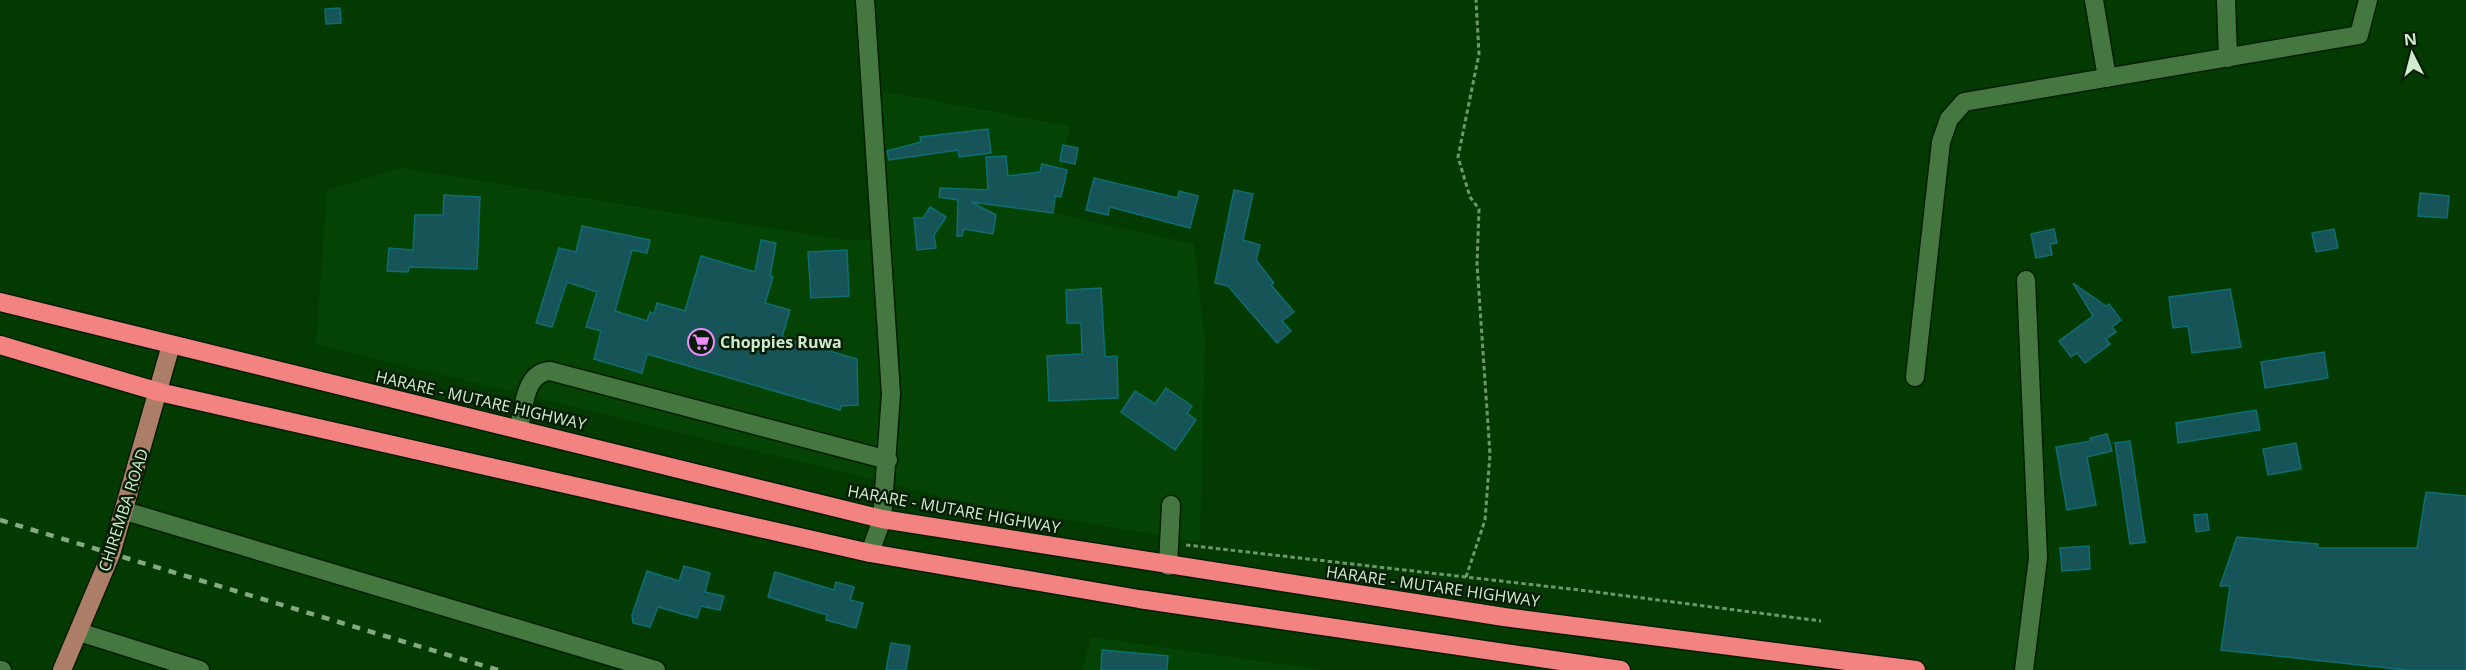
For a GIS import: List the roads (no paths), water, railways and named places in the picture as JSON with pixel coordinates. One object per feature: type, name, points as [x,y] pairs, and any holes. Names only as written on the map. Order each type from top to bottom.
[{"type":"highway","name":"HARARE - MUTARE HIGHWAY","points":[[0,302],[312,381],[519,428],[882,519],[1168,566],[1504,617],[1916,670]]},
{"type":"highway","points":[[0,345],[159,392],[870,553],[1139,599],[1620,670]]},
{"type":"main road","name":"CHIREMBA ROAD","points":[[62,670],[111,554],[171,345]]},
{"type":"street","points":[[865,0],[891,394],[882,519],[870,553]]},
{"type":"street","points":[[2094,0],[2107,78]]},
{"type":"street","points":[[2226,0],[2228,57]]},
{"type":"street","points":[[1915,377],[1941,142],[1949,119],[1964,102],[2359,35],[2368,0]]},
{"type":"street","points":[[2024,670],[2038,558],[2026,280]]},
{"type":"street","points":[[519,428],[533,377],[541,371],[550,371],[888,460]]},
{"type":"street","points":[[1168,566],[1171,505]]},
{"type":"street","points":[[125,511],[656,670]]},
{"type":"street","points":[[79,632],[200,670]]},
{"type":"railway","points":[[0,520],[498,670]]},
{"type":"place","name":"Choppies Ruwa","points":[[701,342]]}]
